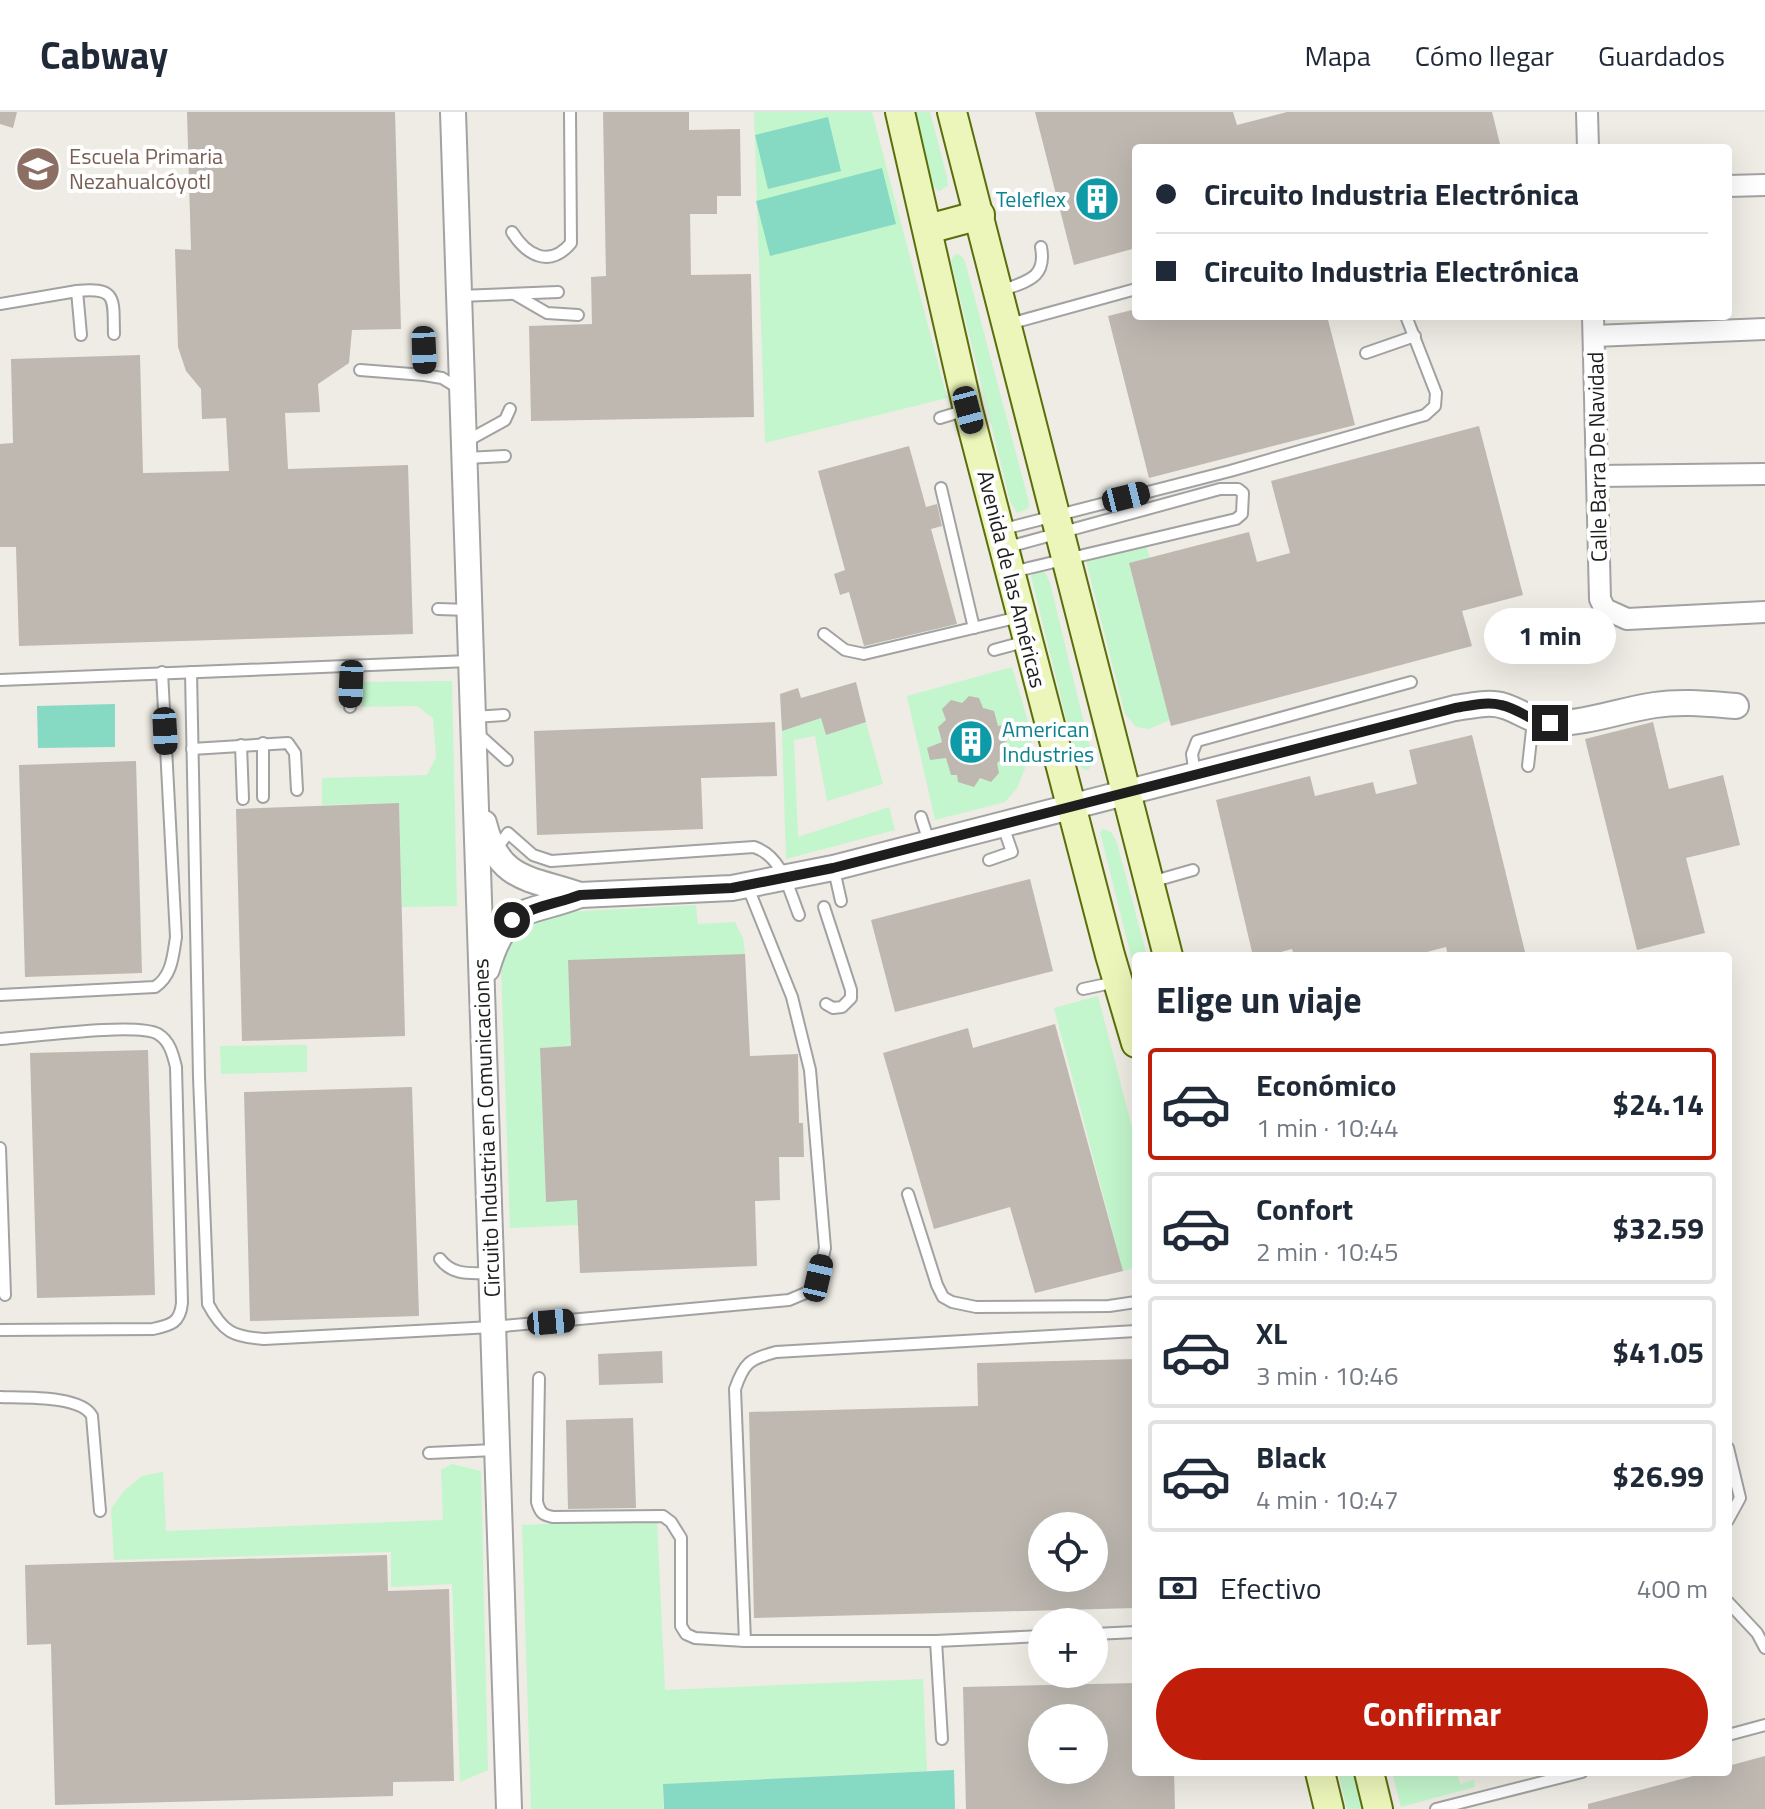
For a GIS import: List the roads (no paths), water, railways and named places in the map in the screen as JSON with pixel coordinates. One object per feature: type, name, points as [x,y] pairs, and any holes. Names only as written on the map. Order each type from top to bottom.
[{"type":"main road","name":"Avenida de las Américas","points":[[900,112],[968,410],[1132,1029]]},
{"type":"main road","points":[[952,112],[1167,952]]},
{"type":"main road","points":[[928,229],[980,215]]},
{"type":"main road","points":[[1321,1776],[1329,1809]]},
{"type":"main road","points":[[1370,1776],[1378,1809]]},
{"type":"street","name":"Circuito Industria en Comunicaciones","points":[[453,112],[509,1809]]},
{"type":"street","points":[[1587,112],[1588,144]]},
{"type":"street","points":[[1732,186],[1765,185]]},
{"type":"street","points":[[1594,326],[1765,329]]},
{"type":"street","name":"Calle Barra De Navidad","points":[[1594,326],[1600,599],[1605,609],[1627,619],[1765,612]]},
{"type":"street","points":[[1598,476],[1765,474]]},
{"type":"street","points":[[481,986],[493,948],[512,920],[528,909],[580,895],[732,888],[833,868],[1455,708],[1503,705],[1533,721],[1571,722],[1653,705],[1736,706]]},
{"type":"street","points":[[475,782],[488,843],[508,870],[523,878],[580,895]]},
{"type":"lane","points":[[512,232],[520,246],[534,255],[562,253],[571,243],[570,112]]},
{"type":"lane","points":[[999,291],[1033,278],[1043,263],[1041,247]]},
{"type":"lane","points":[[0,304],[98,289],[113,298],[114,334]]},
{"type":"lane","points":[[1008,325],[1132,290]]},
{"type":"lane","points":[[77,291],[81,335]]},
{"type":"lane","points":[[458,296],[558,292]]},
{"type":"lane","points":[[515,294],[547,313],[578,315]]},
{"type":"lane","points":[[1005,550],[1062,535],[1242,468],[1425,415],[1435,406],[1436,393],[1408,320]]},
{"type":"lane","points":[[1366,353],[1415,336]]},
{"type":"lane","points":[[424,350],[424,375]]},
{"type":"lane","points":[[360,370],[442,378],[461,390]]},
{"type":"lane","points":[[463,450],[505,420],[510,409]]},
{"type":"lane","points":[[940,418],[968,410]]},
{"type":"lane","points":[[463,450],[505,456]]},
{"type":"lane","points":[[941,488],[974,628]]},
{"type":"lane","points":[[1220,489],[1238,489],[1243,493],[1244,508],[1236,519],[1062,535],[1005,550],[1220,489]]},
{"type":"lane","points":[[438,609],[469,610]]},
{"type":"lane","points":[[824,634],[845,650],[864,654],[974,628],[1024,629]]},
{"type":"lane","points":[[994,650],[1024,629]]},
{"type":"lane","points":[[0,680],[471,661]]},
{"type":"lane","points":[[350,666],[350,707]]},
{"type":"lane","points":[[0,995],[155,987],[164,981],[172,964],[176,937],[162,672]]},
{"type":"lane","points":[[191,672],[199,1077],[208,1304],[218,1323],[229,1332],[245,1338],[264,1339],[492,1327],[789,1300],[808,1292],[818,1278],[825,1248],[810,1070],[792,997],[747,885]]},
{"type":"lane","points":[[1195,775],[1192,754],[1197,741],[1411,682]]},
{"type":"lane","points":[[504,715],[473,723],[507,760]]},
{"type":"lane","points":[[1528,766],[1533,721]]},
{"type":"lane","points":[[263,743],[263,797]]},
{"type":"lane","points":[[192,749],[288,743],[293,747],[297,790]]},
{"type":"lane","points":[[241,745],[243,799]]},
{"type":"lane","points":[[921,817],[929,844]]},
{"type":"lane","points":[[989,860],[1012,852],[1002,824]]},
{"type":"lane","points":[[494,853],[508,833],[533,855],[551,861],[754,847],[772,855],[785,878],[799,915]]},
{"type":"lane","points":[[833,868],[841,901]]},
{"type":"lane","points":[[1150,882],[1193,870]]},
{"type":"lane","points":[[824,907],[851,990],[851,998],[842,1007],[833,1008],[826,1004]]},
{"type":"lane","points":[[1083,989],[1118,981]]},
{"type":"lane","points":[[0,1039],[135,1029],[158,1034],[165,1040],[176,1067],[182,1303],[181,1316],[173,1323],[153,1329],[0,1330]]},
{"type":"lane","points":[[0,1148],[5,1295]]},
{"type":"lane","points":[[908,1194],[937,1285],[943,1297],[952,1302],[976,1307],[1109,1306],[1132,1303]]},
{"type":"lane","points":[[440,1259],[447,1268],[458,1273],[490,1273]]},
{"type":"lane","points":[[745,1641],[735,1389],[743,1368],[756,1357],[776,1352],[1132,1331]]},
{"type":"lane","points":[[539,1378],[537,1502],[540,1512],[553,1517],[663,1516],[677,1529],[681,1538],[681,1626],[686,1634],[695,1638],[745,1641],[936,1641],[1028,1637]]},
{"type":"lane","points":[[0,1397],[68,1401],[90,1410],[100,1511]]},
{"type":"lane","points":[[429,1453],[497,1450]]},
{"type":"lane","points":[[1732,1465],[1740,1498],[1732,1513]]},
{"type":"lane","points":[[1732,1606],[1757,1633],[1765,1648]]},
{"type":"lane","points":[[1108,1633],[1132,1632]]},
{"type":"lane","points":[[936,1641],[942,1739]]},
{"type":"lane","points":[[1732,1734],[1765,1725]]},
{"type":"lane","points":[[1436,1809],[1566,1776]]},
{"type":"place","name":"Escuela Primaria Nezahualcóyotl","points":[[38,169]]},
{"type":"place","name":"Teleflex","points":[[1097,199]]},
{"type":"place","name":"American Industries","points":[[971,742]]}]
